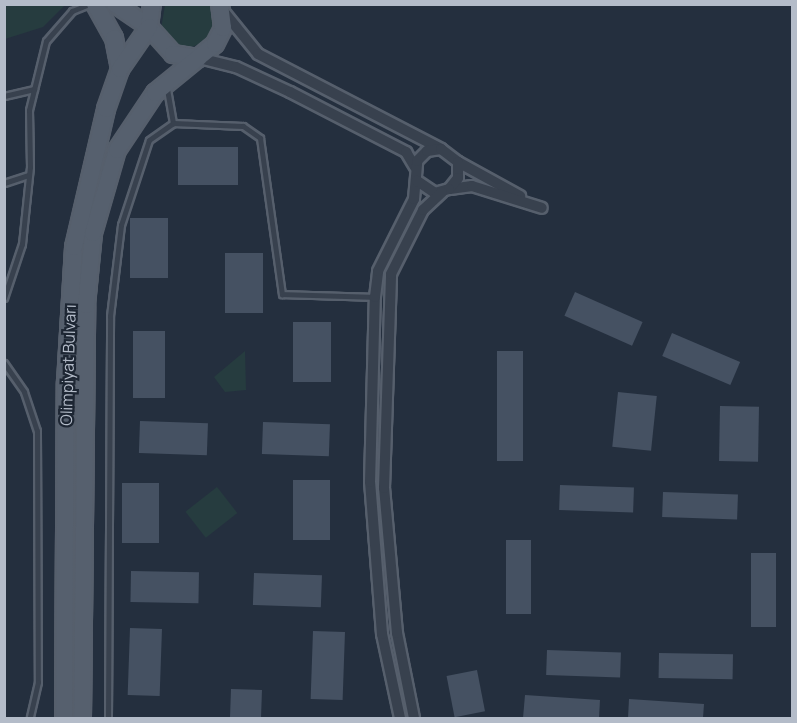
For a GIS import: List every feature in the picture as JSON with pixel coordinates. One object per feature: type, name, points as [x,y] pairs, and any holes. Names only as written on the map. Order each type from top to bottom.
[{"type":"main road","points":[[95,4],[114,38],[120,69]]},
{"type":"main road","points":[[115,4],[149,27],[172,54],[199,58]]},
{"type":"main road","points":[[149,27],[152,4]]},
{"type":"main road","name":"Olimpiyat Bulvarı","points":[[82,718],[86,316],[93,233],[117,150],[133,121],[166,84],[199,58],[220,36],[222,6]]},
{"type":"main road","name":"Olimpiyat Bulvarı","points":[[64,718],[66,382],[74,247],[91,160],[120,69],[149,27]]},
{"type":"street","points":[[222,6],[258,54],[441,149],[458,162],[542,208],[472,186],[446,191],[428,191],[417,181]]},
{"type":"street","points":[[199,58],[236,67],[290,92],[406,152],[415,167],[417,181],[378,271],[375,297],[369,482],[382,634],[400,718]]},
{"type":"street","points":[[415,167],[427,151],[441,149]]},
{"type":"street","points":[[414,718],[397,633],[384,488],[392,274],[423,210],[446,191],[458,177],[458,162]]},
{"type":"lane","points":[[4,298],[22,244],[29,175],[29,110],[34,89],[53,28],[89,4]]},
{"type":"lane","points":[[166,84],[173,123]]},
{"type":"lane","points":[[4,96],[34,89]]},
{"type":"lane","points":[[108,718],[110,316],[130,185],[149,140],[173,123],[243,126],[260,138],[282,294],[375,297]]},
{"type":"lane","points":[[4,183],[29,175]]},
{"type":"lane","points":[[4,363],[24,392],[37,431],[38,682],[30,718]]},
{"type":"green space","points":[[5,4],[65,5],[43,27],[5,39]]},
{"type":"green space","points":[[165,5],[211,5],[216,25],[207,41],[189,48],[171,43],[161,29]]},
{"type":"green space","points":[[245,351],[246,390],[225,392],[214,377]]},
{"type":"green space","points":[[217,487],[237,513],[206,538],[185,512]]},
{"type":"building","points":[[178,147],[238,147],[238,185],[178,185]]},
{"type":"building","points":[[130,218],[168,218],[168,278],[130,278]]},
{"type":"building","points":[[225,253],[263,253],[263,313],[225,313]]},
{"type":"building","points":[[575,292],[643,322],[632,346],[564,316]]},
{"type":"building","points":[[293,322],[331,322],[331,382],[293,382]]},
{"type":"building","points":[[133,331],[165,331],[165,398],[133,398]]},
{"type":"building","points":[[672,333],[740,362],[730,385],[662,356]]},
{"type":"building","points":[[497,351],[523,351],[523,461],[497,461]]},
{"type":"building","points":[[618,392],[657,396],[651,451],[612,447]]},
{"type":"building","points":[[720,406],[759,407],[758,462],[719,461]]},
{"type":"building","points":[[140,421],[208,423],[207,455],[139,453]]},
{"type":"building","points":[[263,422],[330,424],[329,456],[262,454]]},
{"type":"building","points":[[293,480],[330,480],[330,540],[293,540]]},
{"type":"building","points":[[122,483],[159,483],[159,543],[122,543]]},
{"type":"building","points":[[560,485],[634,488],[633,513],[559,510]]},
{"type":"building","points":[[663,492],[738,495],[737,520],[662,517]]},
{"type":"building","points":[[506,540],[531,540],[531,614],[506,614]]},
{"type":"building","points":[[751,553],[776,553],[776,627],[751,627]]},
{"type":"building","points":[[131,571],[199,572],[198,603],[130,602]]},
{"type":"building","points":[[254,573],[322,575],[321,607],[253,605]]},
{"type":"building","points":[[130,628],[162,629],[160,696],[128,695]]},
{"type":"building","points":[[313,631],[345,632],[343,700],[311,699]]},
{"type":"building","points":[[547,650],[621,653],[620,678],[546,675]]},
{"type":"building","points":[[659,653],[733,654],[733,679],[659,678]]},
{"type":"building","points":[[477,670],[485,711],[455,717],[447,676]]},
{"type":"building","points":[[231,689],[262,690],[261,718],[230,718]]},
{"type":"building","points":[[525,695],[600,700],[599,718],[523,718]]},
{"type":"building","points":[[629,699],[704,704],[703,718],[628,718]]}]
